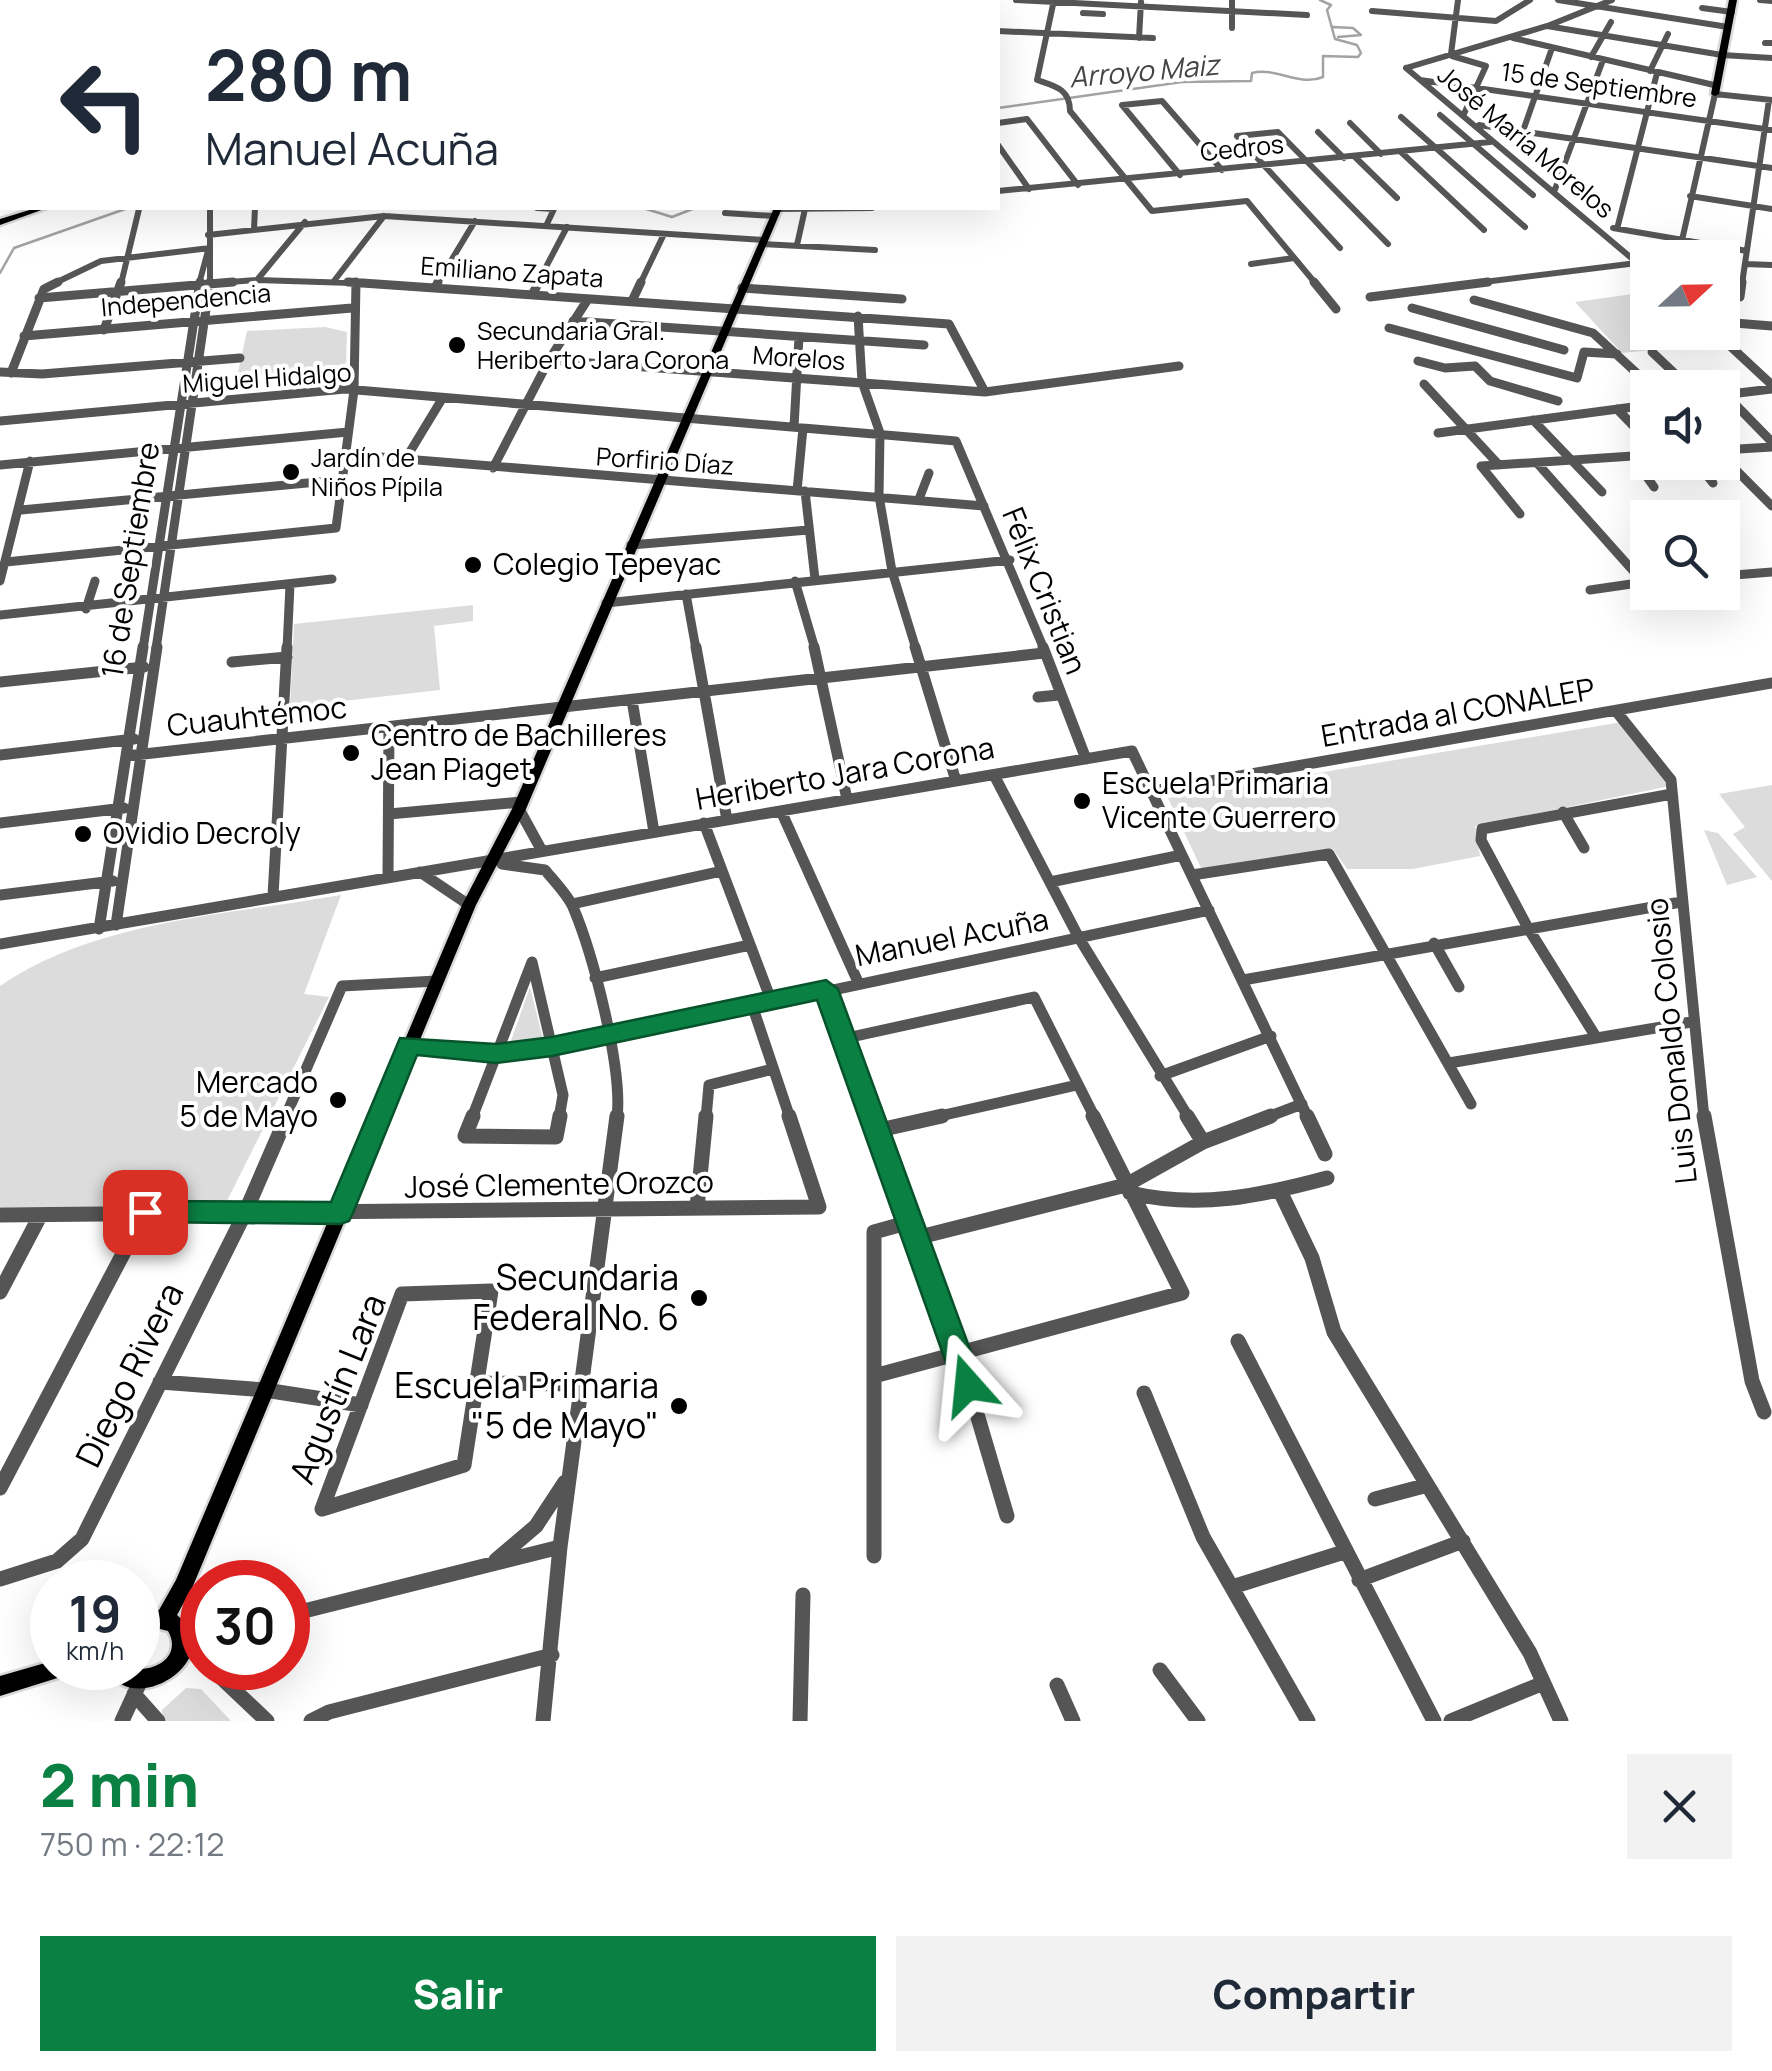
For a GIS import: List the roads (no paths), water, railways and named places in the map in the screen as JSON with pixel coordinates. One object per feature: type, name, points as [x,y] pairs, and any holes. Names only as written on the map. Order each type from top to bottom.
[{"type":"main road","points":[[1714,89],[1734,0]]},
{"type":"main road","points":[[0,222],[33,210]]},
{"type":"main road","points":[[160,1619],[165,1618],[184,1586],[469,905],[520,806],[684,417],[776,211]]},
{"type":"main road","points":[[165,1618],[180,1629]]},
{"type":"main road","points":[[160,1677],[180,1655]]},
{"type":"main road","points":[[0,1686],[30,1677]]},
{"type":"street","points":[[1016,0],[1141,3],[1307,16]]},
{"type":"street","points":[[1232,0],[1232,28]]},
{"type":"street","points":[[1458,0],[1450,55],[1486,66],[1463,116]]},
{"type":"street","points":[[1372,11],[1496,22],[1530,0]]},
{"type":"street","points":[[1558,0],[1728,27]]},
{"type":"street","name":"José María Morelos","points":[[1612,0],[1547,26],[1406,68],[1630,257]]},
{"type":"street","points":[[1760,0],[1772,2]]},
{"type":"street","points":[[1054,1],[1036,80],[1062,90],[1070,110],[1155,211],[1247,201],[1336,309]]},
{"type":"street","points":[[1139,38],[1141,3]]},
{"type":"street","points":[[1094,14],[1095,4]]},
{"type":"street","points":[[1702,8],[1732,12]]},
{"type":"street","points":[[1663,17],[1670,9]]},
{"type":"street","points":[[1083,13],[1104,14]]},
{"type":"street","points":[[1591,58],[1611,22]]},
{"type":"street","points":[[1547,26],[1722,56],[1772,55],[1768,43]]},
{"type":"street","points":[[1000,30],[1152,38]]},
{"type":"street","points":[[1618,229],[1640,149],[1654,72],[1668,34]]},
{"type":"street","points":[[1510,38],[1771,100],[1740,297]]},
{"type":"street","points":[[1523,131],[1552,48]]},
{"type":"street","points":[[1554,192],[1602,60]]},
{"type":"street","name":"15 de Septiembre","points":[[1420,80],[1769,130]]},
{"type":"street","points":[[1683,239],[1714,89]]},
{"type":"street","points":[[1180,175],[1122,105],[1162,101],[1222,170]]},
{"type":"street","points":[[1440,114],[1533,194]]},
{"type":"street","points":[[1401,118],[1525,227]]},
{"type":"street","points":[[1000,124],[1027,119],[1078,184]]},
{"type":"street","points":[[1350,123],[1381,154]]},
{"type":"street","points":[[1475,124],[1772,168]]},
{"type":"street","points":[[1340,248],[1237,136],[1278,132],[1388,244]]},
{"type":"street","points":[[1318,132],[1344,158]]},
{"type":"street","name":"Cedros","points":[[1000,192],[1490,142]]},
{"type":"street","points":[[1000,149],[1029,189]]},
{"type":"street","points":[[1401,152],[1484,230]]},
{"type":"street","points":[[1354,156],[1396,198]]},
{"type":"street","points":[[1690,196],[1772,208]]},
{"type":"street","points":[[104,330],[119,291],[140,210]]},
{"type":"street","name":"16 de Septiembre","points":[[116,926],[153,666],[159,546],[205,284],[210,210]]},
{"type":"street","points":[[254,228],[256,210]]},
{"type":"street","points":[[546,226],[554,210]]},
{"type":"street","points":[[797,245],[804,210]]},
{"type":"street","points":[[725,214],[776,211]]},
{"type":"street","points":[[208,236],[384,216],[875,250]]},
{"type":"street","points":[[334,281],[384,216]]},
{"type":"street","points":[[257,280],[305,222]]},
{"type":"street","points":[[436,286],[475,222]]},
{"type":"street","points":[[1596,227],[1747,251]]},
{"type":"street","points":[[532,293],[567,228]]},
{"type":"street","points":[[632,301],[664,234]]},
{"type":"street","points":[[209,248],[128,255],[87,267],[44,289],[6,373],[240,358]]},
{"type":"street","points":[[1251,264],[1294,258]]},
{"type":"street","points":[[1370,297],[1630,264]]},
{"type":"street","points":[[1745,264],[1772,265]]},
{"type":"street","name":"Emiliano Zapata","points":[[38,298],[257,280],[334,281],[950,324],[986,392]]},
{"type":"street","points":[[6,562],[336,528],[339,480],[354,390],[352,308],[356,282]]},
{"type":"street","points":[[742,288],[902,299]]},
{"type":"street","points":[[492,468],[588,299]]},
{"type":"street","points":[[1474,300],[1593,333],[1634,370]]},
{"type":"street","name":"Independencia","points":[[24,336],[352,308]]},
{"type":"street","points":[[1412,308],[1564,350]]},
{"type":"street","points":[[858,316],[856,340],[862,382],[880,433],[879,496],[892,571],[956,781]]},
{"type":"street","points":[[1516,337],[1532,316]]},
{"type":"street","points":[[573,320],[924,345]]},
{"type":"street","points":[[1740,323],[1772,326]]},
{"type":"street","points":[[1389,328],[1577,378],[1582,372],[1580,356],[1584,352],[1617,354]]},
{"type":"street","points":[[799,337],[801,491],[816,579]]},
{"type":"street","points":[[1733,350],[1772,387]]},
{"type":"street","points":[[1652,352],[1671,370]]},
{"type":"street","points":[[1418,361],[1445,368],[1474,366],[1484,354]]},
{"type":"street","name":"Morelos","points":[[550,360],[986,392],[1179,366]]},
{"type":"street","points":[[1474,366],[1490,381],[1558,401]]},
{"type":"street","points":[[1424,384],[1499,465]]},
{"type":"street","points":[[1740,392],[1772,387]]},
{"type":"street","name":"Miguel Hidalgo","points":[[0,421],[354,390],[956,441]]},
{"type":"street","points":[[406,460],[442,399]]},
{"type":"street","points":[[1438,432],[1630,407]]},
{"type":"street","points":[[1618,409],[1630,422]]},
{"type":"street","points":[[1740,411],[1772,444]]},
{"type":"street","points":[[1533,420],[1602,492]]},
{"type":"street","points":[[0,465],[348,432]]},
{"type":"street","name":"Félix Cristian","points":[[956,441],[1010,560],[1086,759]]},
{"type":"street","points":[[1740,450],[1772,444]]},
{"type":"street","name":"16 de Septiembre","points":[[99,929],[140,667],[172,545],[180,494],[179,447]]},
{"type":"street","name":"Porfirio Díaz","points":[[343,454],[984,506]]},
{"type":"street","points":[[1520,514],[1482,466],[1630,456]]},
{"type":"street","points":[[0,581],[21,510],[30,461]]},
{"type":"street","points":[[1537,462],[1630,564]]},
{"type":"street","points":[[1740,472],[1772,506]]},
{"type":"street","points":[[919,500],[929,473]]},
{"type":"street","points":[[21,510],[339,480]]},
{"type":"street","points":[[1649,480],[1654,487]]},
{"type":"street","points":[[631,545],[808,530]]},
{"type":"street","points":[[606,603],[1010,560]]},
{"type":"street","points":[[1740,575],[1772,572]]},
{"type":"street","points":[[0,615],[86,609],[332,579]]},
{"type":"street","points":[[86,609],[95,581]]},
{"type":"street","points":[[795,581],[823,678],[848,799]]},
{"type":"street","points":[[1590,590],[1630,584]]},
{"type":"street","points":[[273,896],[290,585]]},
{"type":"street","points":[[686,594],[728,820]]},
{"type":"street","name":"Cuauhtémoc","points":[[126,756],[1044,653]]},
{"type":"street","points":[[232,662],[286,657]]},
{"type":"street","points":[[0,682],[153,666]]},
{"type":"street","name":"Entrada al CONALEP","points":[[1153,792],[1772,683]]},
{"type":"street","points":[[1038,697],[1059,695]]},
{"type":"street","points":[[632,700],[654,832]]},
{"type":"street","name":"Luis Donaldo Colosio","points":[[1616,710],[1671,780],[1691,1022],[1708,1158],[1752,1381],[1764,1412]]},
{"type":"street","points":[[388,728],[388,876]]},
{"type":"street","name":"Cuauhtémoc","points":[[0,755],[143,738]]},
{"type":"street","name":"Heriberto Jara Corona","points":[[0,944],[1132,751],[1153,792]]},
{"type":"street","points":[[994,774],[1079,938],[1118,997],[1160,1076],[1204,1142]]},
{"type":"street","points":[[1153,792],[1325,1154]]},
{"type":"street","points":[[1596,1037],[1528,928],[1481,840],[1482,830],[1672,794]]},
{"type":"street","points":[[389,814],[520,806],[542,851]]},
{"type":"street","points":[[0,823],[133,808]]},
{"type":"street","points":[[781,810],[858,982]]},
{"type":"street","points":[[1563,812],[1584,848]]},
{"type":"street","points":[[704,824],[771,1000]]},
{"type":"street","points":[[1192,875],[1330,854],[1471,1104]]},
{"type":"street","points":[[1050,882],[1182,855]]},
{"type":"street","points":[[492,863],[545,870],[572,904],[595,978],[620,1094],[560,1547],[543,1721]]},
{"type":"street","points":[[572,904],[722,871]]},
{"type":"street","points":[[420,872],[469,905]]},
{"type":"street","points":[[0,895],[122,880]]},
{"type":"street","points":[[1243,980],[1387,950],[1681,902]]},
{"type":"street","name":"Manuel Acuña","points":[[409,1045],[496,1054],[606,1038],[1209,910]]},
{"type":"street","points":[[1434,943],[1459,987]]},
{"type":"street","points":[[595,978],[750,945]]},
{"type":"street","points":[[532,962],[552,1046],[563,1095],[556,1137],[465,1136],[532,962]]},
{"type":"street","name":"Diego Rivera","points":[[0,1578],[74,1552],[245,1214],[342,986],[437,981]]},
{"type":"street","points":[[826,989],[875,1132],[959,1353],[1007,1516]]},
{"type":"street","points":[[842,1039],[1034,997],[1182,1293],[874,1376]]},
{"type":"street","points":[[697,1208],[709,1085],[773,1068],[752,1005]]},
{"type":"street","points":[[1449,1062],[1691,1022]]},
{"type":"street","points":[[1160,1076],[1270,1036]]},
{"type":"street","name":"José Clemente Orozco","points":[[0,1216],[819,1207],[773,1068]]},
{"type":"street","points":[[875,1132],[1077,1085]]},
{"type":"street","points":[[916,1238],[1128,1189],[1204,1142],[1302,1104]]},
{"type":"street","points":[[1128,1189],[1169,1204],[1212,1204],[1327,1178]]},
{"type":"street","points":[[1280,1191],[1312,1258],[1334,1332],[1424,1486],[1530,1653],[1561,1721]]},
{"type":"street","points":[[0,1488],[145,1212]]},
{"type":"street","points":[[0,1291],[40,1216]]},
{"type":"street","points":[[874,1556],[874,1232],[910,1222]]},
{"type":"street","name":"Agustín Lara","points":[[491,1291],[464,1465],[322,1509],[361,1405],[402,1294],[491,1291]]},
{"type":"street","points":[[1238,1341],[1301,1454],[1344,1552],[1434,1721]]},
{"type":"street","points":[[160,1382],[265,1390],[361,1405]]},
{"type":"street","points":[[478,1383],[581,1384]]},
{"type":"street","points":[[1144,1394],[1204,1538],[1308,1721]]},
{"type":"street","points":[[485,1566],[512,1550],[552,1510],[570,1469]]},
{"type":"street","points":[[1376,1499],[1424,1486]]},
{"type":"street","points":[[1360,1580],[1462,1542]]},
{"type":"street","points":[[310,1610],[560,1547]]},
{"type":"street","points":[[1232,1588],[1344,1552]]},
{"type":"street","points":[[800,1721],[802,1595]]},
{"type":"street","points":[[312,1721],[329,1712],[552,1654]]},
{"type":"street","points":[[1160,1670],[1198,1721]]},
{"type":"street","points":[[1452,1721],[1541,1684]]},
{"type":"street","points":[[1057,1685],[1072,1721]]},
{"type":"street","points":[[122,1721],[136,1690]]},
{"type":"street","points":[[138,1690],[158,1721]]},
{"type":"street","points":[[235,1690],[267,1721]]},
{"type":"waterway","name":"Arroyo Maiz","points":[[1000,108],[1182,82],[1251,81],[1252,73],[1261,72],[1306,80],[1323,77],[1323,56],[1358,57],[1361,53],[1357,45],[1335,39],[1327,10],[1331,5],[1320,0]]},
{"type":"waterway","name":"Arroyo Maiz","points":[[1333,27],[1353,28],[1361,35],[1338,37]]},
{"type":"waterway","points":[[0,273],[14,248],[122,210]]},
{"type":"waterway","name":"Arroyo Maiz","points":[[649,210],[672,217],[690,210]]},
{"type":"place","name":"Secundaria Gral. Heriberto Jara Corona","points":[[457,345]]},
{"type":"place","name":"Jardín de Niños Pípila","points":[[291,472]]},
{"type":"place","name":"Colegio Tepeyac","points":[[473,565]]},
{"type":"place","name":"Centro de Bachilleres Jean Piaget","points":[[351,753]]},
{"type":"place","name":"Escuela Primaria Vicente Guerrero","points":[[1082,801]]},
{"type":"place","name":"Ovidio Decroly","points":[[83,834]]},
{"type":"place","name":"Mercado 5 de Mayo","points":[[338,1100]]},
{"type":"place","name":"Secundaria Federal No. 6","points":[[699,1298]]},
{"type":"place","name":"Escuela Primaria \"5 de Mayo\"","points":[[679,1406]]}]
